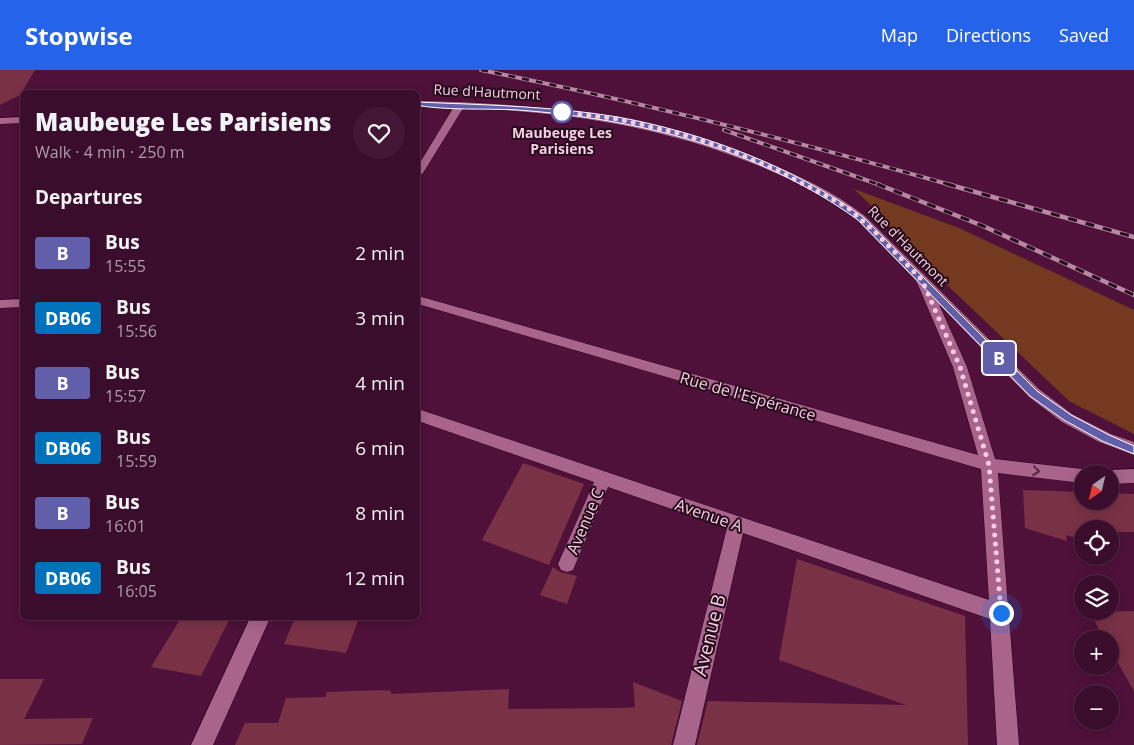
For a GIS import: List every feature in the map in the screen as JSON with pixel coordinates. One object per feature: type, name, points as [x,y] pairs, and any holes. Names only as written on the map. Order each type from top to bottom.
[{"type":"street","name":"Rue d'Hautmont","points":[[420,104],[562,112],[603,117],[660,128],[727,149],[802,182],[847,207],[868,225],[1034,393],[1067,418],[1105,438],[1134,449]]},
{"type":"street","points":[[420,170],[460,105]]},
{"type":"street","points":[[0,121],[20,120]]},
{"type":"street","points":[[922,280],[960,367],[989,465],[1001,613],[1008,745]]},
{"type":"street","name":"Rue de l'Espérance","points":[[420,301],[989,465],[1074,475]]},
{"type":"street","points":[[0,304],[20,303]]},
{"type":"street","name":"Avenue A","points":[[420,416],[736,525],[1001,613]]},
{"type":"street","points":[[1119,477],[1134,476]]},
{"type":"street","name":"Avenue C","points":[[566,564],[603,479]]},
{"type":"street","name":"Avenue B","points":[[684,745],[736,525]]},
{"type":"street","points":[[202,745],[259,620]]},
{"type":"shaded area","points":[[854,189],[959,228],[1134,310],[1134,434],[1069,401],[900,240],[882,216]]},
{"type":"building","points":[[0,70],[35,70],[23,90],[20,90],[20,95],[0,105]]},
{"type":"building","points":[[523,463],[584,484],[549,565],[482,540]]},
{"type":"building","points":[[1023,490],[1074,492],[1074,510],[1119,510],[1119,493],[1134,494],[1134,532],[1119,532],[1119,520],[1074,520],[1074,537],[1066,535],[1067,541],[1025,528]]},
{"type":"building","points":[[797,559],[965,616],[968,745],[697,745],[708,701],[906,705],[779,660]]},
{"type":"building","points":[[553,567],[560,572],[577,576],[567,604],[540,595]]},
{"type":"building","points":[[1119,611],[1134,611],[1134,691],[1119,665],[1119,630],[1099,630],[1094,620],[1119,620]]},
{"type":"building","points":[[180,620],[229,620],[201,676],[151,667]]},
{"type":"building","points":[[294,620],[358,620],[346,653],[284,644]]},
{"type":"building","points":[[0,679],[44,679],[24,719],[93,718],[82,744],[0,745]]},
{"type":"building","points":[[633,682],[682,701],[671,745],[235,745],[245,723],[278,723],[286,698],[326,697],[326,692],[383,690],[391,691],[391,694],[509,689],[508,709],[621,708],[635,707]]},
{"type":"railway","points":[[481,70],[717,123],[951,185]]},
{"type":"railway","points":[[724,130],[880,185]]},
{"type":"railway","points":[[877,184],[983,226],[1134,295]]},
{"type":"railway","points":[[947,184],[1134,237]]},
{"type":"bus line","name":"B","points":[[420,104],[518,108],[618,119],[700,139],[751,158],[779,171],[831,197],[861,218],[1034,393],[1067,418],[1105,438],[1134,449]]},
{"type":"place","name":"Maubeuge Les Parisiens","points":[[562,112]]},
{"type":"route","points":[[562,112],[618,119],[678,133],[751,158],[779,171],[847,207],[861,218],[922,280],[960,367],[989,465],[1001,613]]}]
